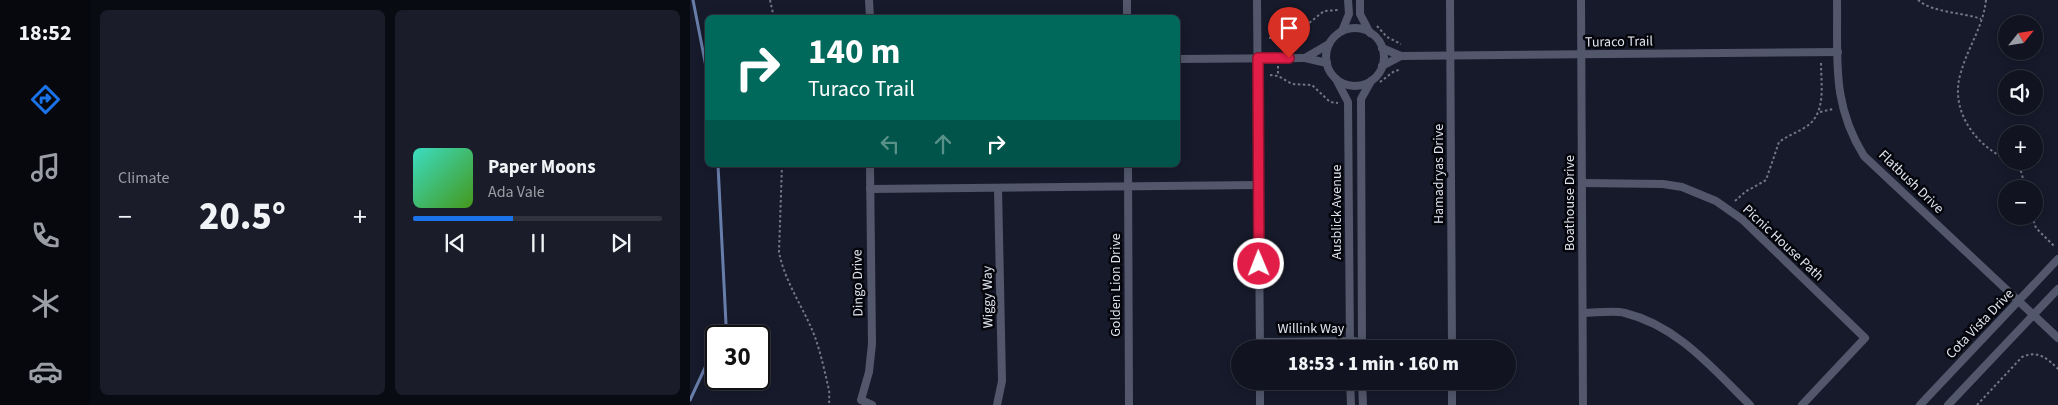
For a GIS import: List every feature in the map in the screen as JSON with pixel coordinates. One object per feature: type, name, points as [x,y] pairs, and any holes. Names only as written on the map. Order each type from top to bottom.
[{"type":"street","points":[[869,0],[870,15]]},
{"type":"street","points":[[1127,0],[1127,15]]},
{"type":"street","points":[[1257,0],[1260,340]]},
{"type":"street","points":[[1305,58],[1329,44],[1342,31],[1348,14],[1348,0]]},
{"type":"street","points":[[1329,44],[1327,63],[1336,79],[1353,86],[1371,81],[1382,66],[1382,48],[1360,14],[1360,0]]},
{"type":"street","name":"Hamadryas Drive","points":[[1450,0],[1452,340]]},
{"type":"street","name":"Boathouse Drive","points":[[1581,0],[1584,405]]},
{"type":"street","name":"Flatbush Drive","points":[[1837,0],[1838,91],[1846,124],[1864,156],[2058,338]]},
{"type":"street","points":[[1342,31],[1351,28],[1370,32]]},
{"type":"street","name":"Turaco Trail","points":[[1382,48],[1401,56],[1838,52]]},
{"type":"street","name":"Turaco Trail","points":[[1382,66],[1401,56]]},
{"type":"street","points":[[1180,58],[1305,58],[1327,63]]},
{"type":"street","name":"Ausblick Avenue","points":[[1336,79],[1348,102],[1350,340]]},
{"type":"street","name":"Ausblick Avenue","points":[[1362,340],[1361,99],[1371,81]]},
{"type":"street","name":"Dingo Drive","points":[[870,167],[872,344],[869,372],[861,400],[872,405]]},
{"type":"street","name":"Golden Lion Drive","points":[[1128,167],[1129,405]]},
{"type":"street","name":"Picnic House Path","points":[[1582,183],[1663,184],[1682,187],[1716,201],[1743,220],[1865,338],[1802,405]]},
{"type":"street","points":[[870,189],[1258,185]]},
{"type":"street","name":"Wiggy Way","points":[[997,405],[1002,381],[998,188]]},
{"type":"street","name":"Cota Vista Drive","points":[[1920,405],[2058,259]]},
{"type":"street","points":[[1948,405],[2058,289]]},
{"type":"street","points":[[1583,313],[1624,313],[1659,324],[1692,349],[1750,405]]},
{"type":"street","points":[[1260,390],[1260,405]]},
{"type":"street","points":[[1350,390],[1351,405]]},
{"type":"street","points":[[1362,390],[1363,405]]},
{"type":"street","points":[[1452,390],[1452,405]]},
{"type":"path","points":[[770,0],[773,15]]},
{"type":"path","points":[[1918,0],[1930,7],[1966,14],[1982,20]]},
{"type":"path","points":[[1986,0],[1982,20],[1960,74],[1960,105],[1966,123],[1975,137],[1986,148],[1998,155]]},
{"type":"path","points":[[1269,38],[1288,38],[1297,34],[1324,11],[1339,10]]},
{"type":"path","points":[[1375,24],[1387,37],[1401,44]]},
{"type":"path","points":[[1278,38],[1278,47]]},
{"type":"path","points":[[1735,201],[1744,192],[1766,180],[1780,142],[1810,124],[1819,112],[1821,63]]},
{"type":"path","points":[[1278,66],[1278,76]]},
{"type":"path","points":[[1270,75],[1278,76],[1292,84],[1312,85],[1330,102],[1339,102]]},
{"type":"path","points":[[1819,112],[1833,109]]},
{"type":"path","points":[[782,167],[779,252],[786,278],[801,303],[815,337],[829,390],[830,405]]},
{"type":"path","points":[[2035,225],[2055,247]]},
{"type":"path","points":[[1976,405],[2022,357],[2028,354],[2044,356],[2058,369]]},
{"type":"waterway","points":[[693,0],[705,62]]},
{"type":"waterway","points":[[718,167],[726,325]]},
{"type":"waterway","points":[[690,400],[705,368]]},
{"type":"route","points":[[1259,264],[1258,58],[1289,58]]}]
